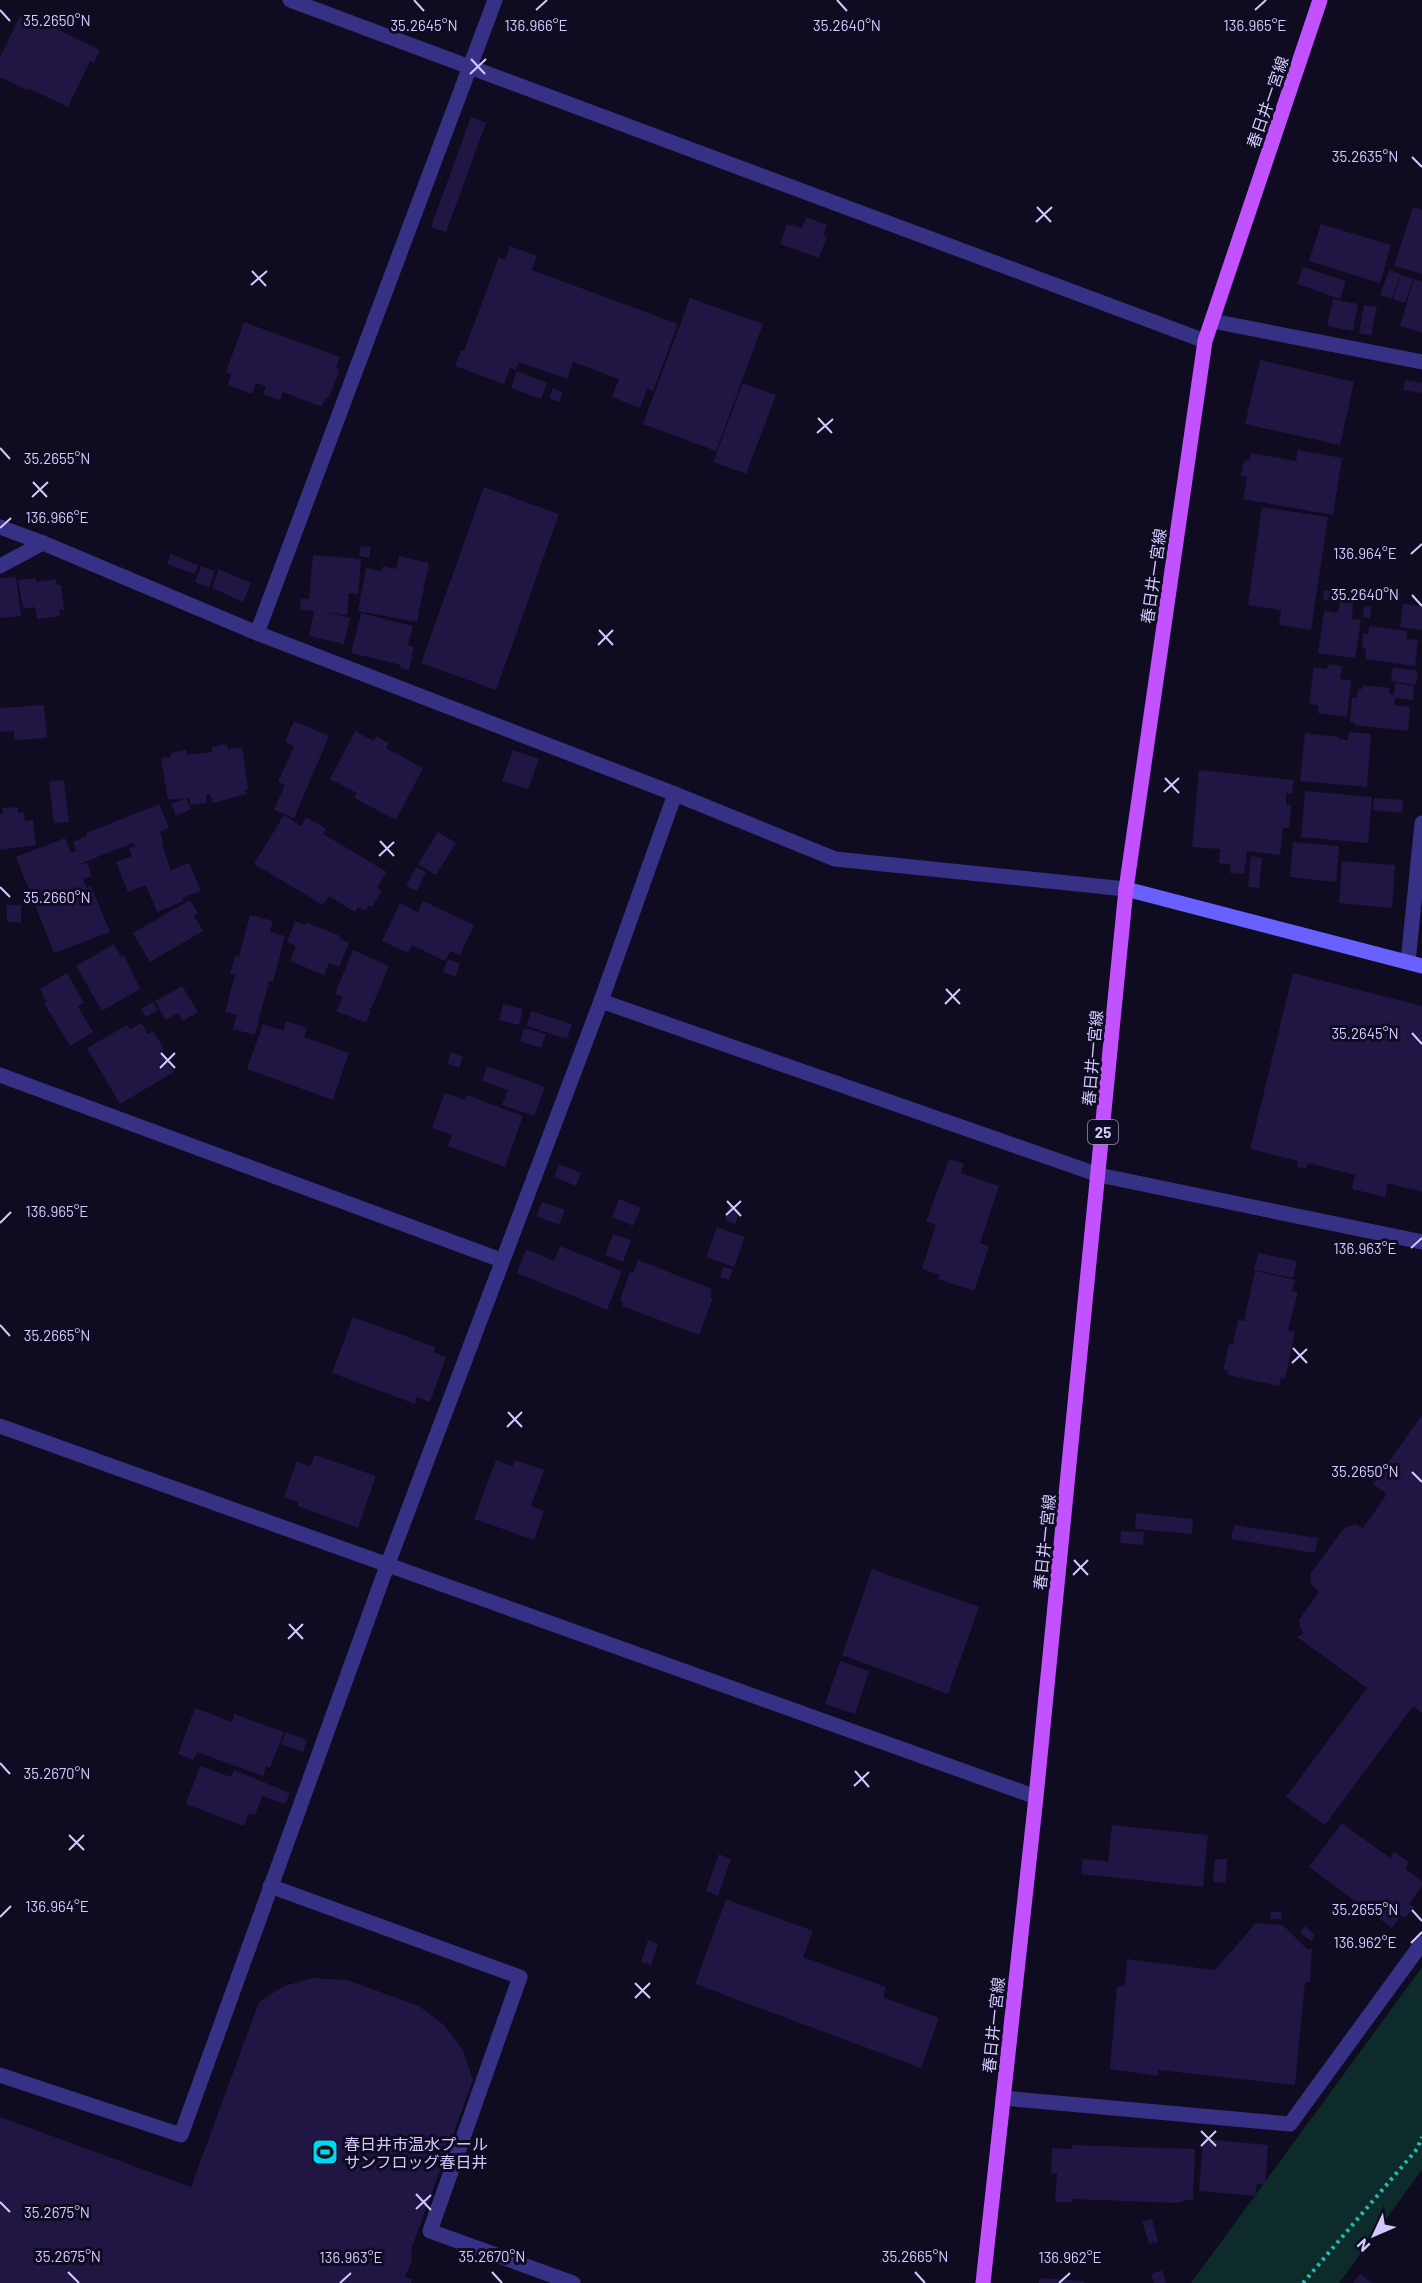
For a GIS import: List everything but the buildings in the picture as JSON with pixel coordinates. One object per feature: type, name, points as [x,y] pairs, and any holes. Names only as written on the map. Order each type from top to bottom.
[{"type":"main road","name":"春日井一宮線","points":[[983,2283],[1036,1797],[1126,889],[1205,341],[1320,0]]},
{"type":"street","points":[[290,0],[1205,341]]},
{"type":"street","points":[[256,633],[495,0]]},
{"type":"street","points":[[1212,321],[1422,362]]},
{"type":"street","points":[[0,527],[256,633],[675,794],[835,859],[1126,889],[1415,964],[1422,823]]},
{"type":"street","points":[[0,566],[43,543]]},
{"type":"street","points":[[0,2075],[181,2134],[387,1566],[601,1001],[675,794]]},
{"type":"street","points":[[601,1001],[1099,1175],[1422,1242]]},
{"type":"street","points":[[0,1075],[501,1260]]},
{"type":"street","points":[[0,1426],[1036,1797]]},
{"type":"street","points":[[270,1886],[520,1977],[430,2231],[573,2283]]},
{"type":"street","points":[[1003,2098],[1290,2124],[1422,1943]]},
{"type":"path","points":[[1303,2283],[1417,2148],[1422,2137]]},
{"type":"green space","points":[[1422,1967],[1422,2170],[1339,2283],[1191,2283]]},
{"type":"place","name":"春日井市温水プール サンフロッグ春日井","points":[[325,2152]]}]
